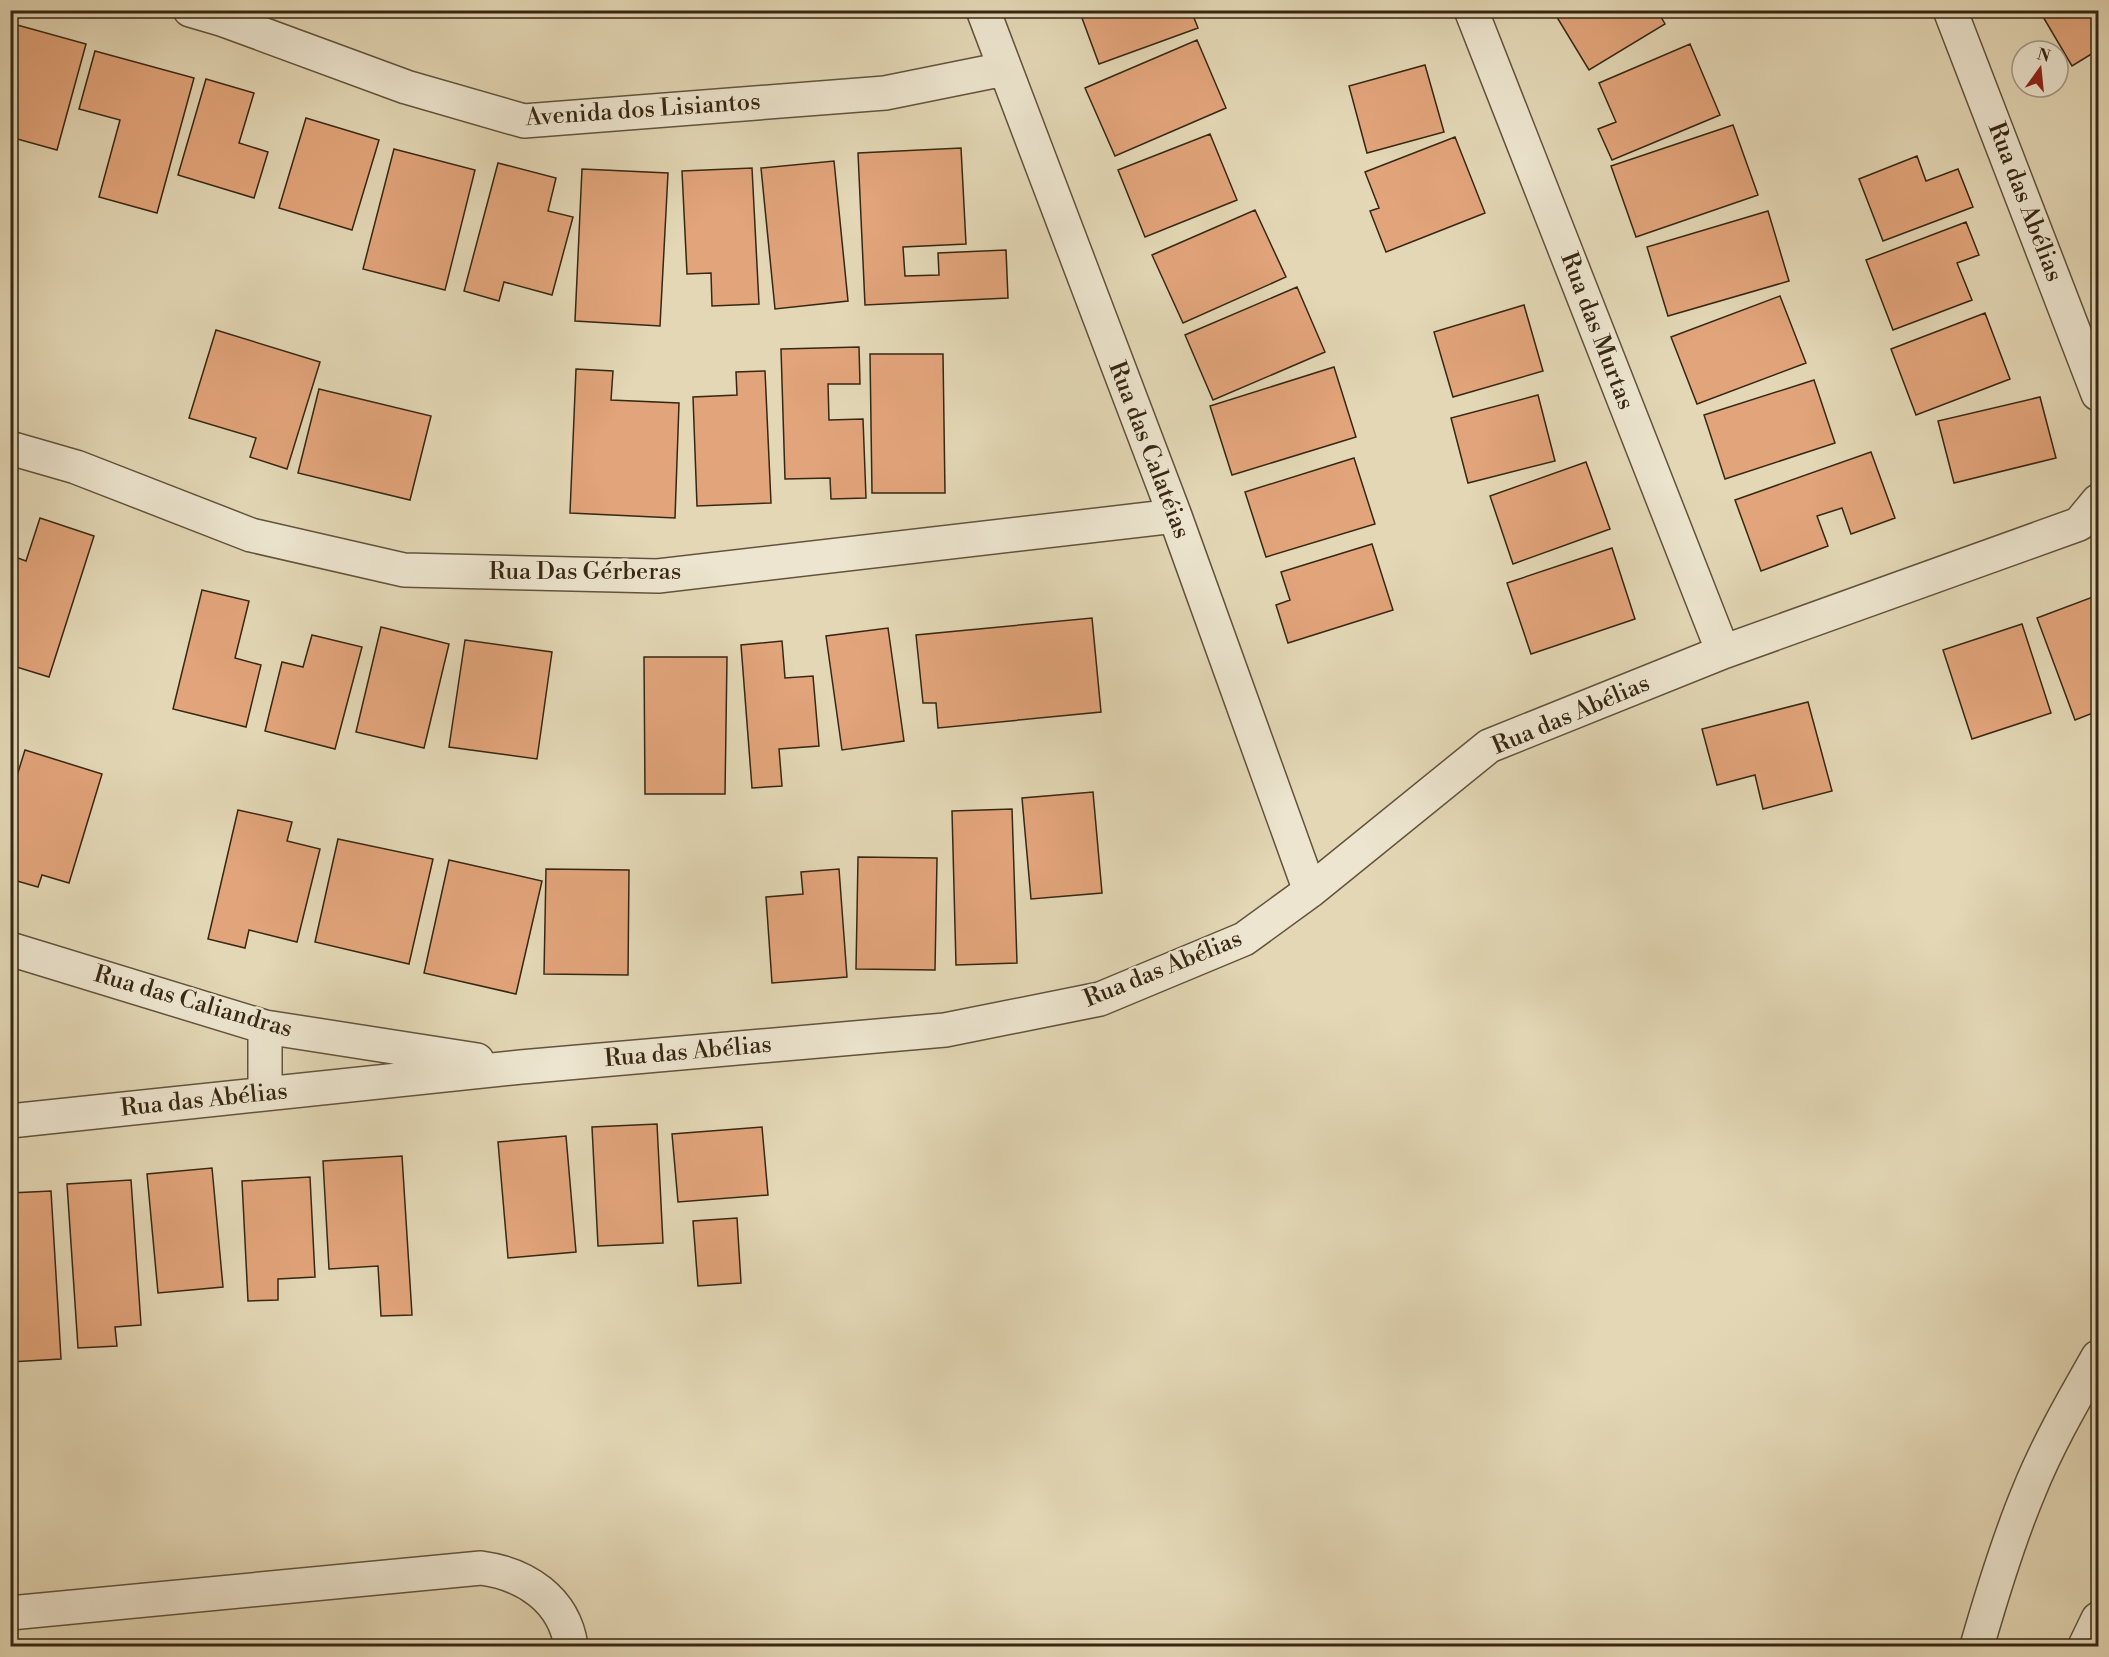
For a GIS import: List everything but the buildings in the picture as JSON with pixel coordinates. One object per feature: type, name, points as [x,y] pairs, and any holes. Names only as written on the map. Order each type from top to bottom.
[{"type":"street","name":"Avenida dos Lisiantos","points":[[190,10],[220,15],[406,87],[524,121],[885,93],[1004,69]]},
{"type":"street","name":"Rua das Calatéias","points":[[983,10],[1175,516],[1310,891]]},
{"type":"street","name":"Rua das Murtas","points":[[1471,10],[1723,652]]},
{"type":"street","name":"Rua das Abélias","points":[[1950,10],[2098,394]]},
{"type":"street","name":"Rua Das Gérberas","points":[[10,448],[76,466],[251,535],[404,570],[658,576],[1175,516]]},
{"type":"street","name":"Rua das Abélias","points":[[10,1121],[521,1067],[945,1029],[1100,999],[1244,939],[1310,891],[1490,746],[1723,652],[2079,524],[2098,501]]},
{"type":"street","name":"Rua das Caliandras","points":[[10,949],[265,1027],[521,1067]]},
{"type":"street","points":[[265,1027],[265,1094]]},
{"type":"street","points":[[1977,1647],[1996,1582],[2029,1490],[2063,1418],[2098,1357]]},
{"type":"street","points":[[10,1613],[481,1568],[520,1577],[537,1588],[552,1602],[563,1619],[571,1647]]},
{"type":"street","points":[[2085,1647],[2098,1618]]}]
